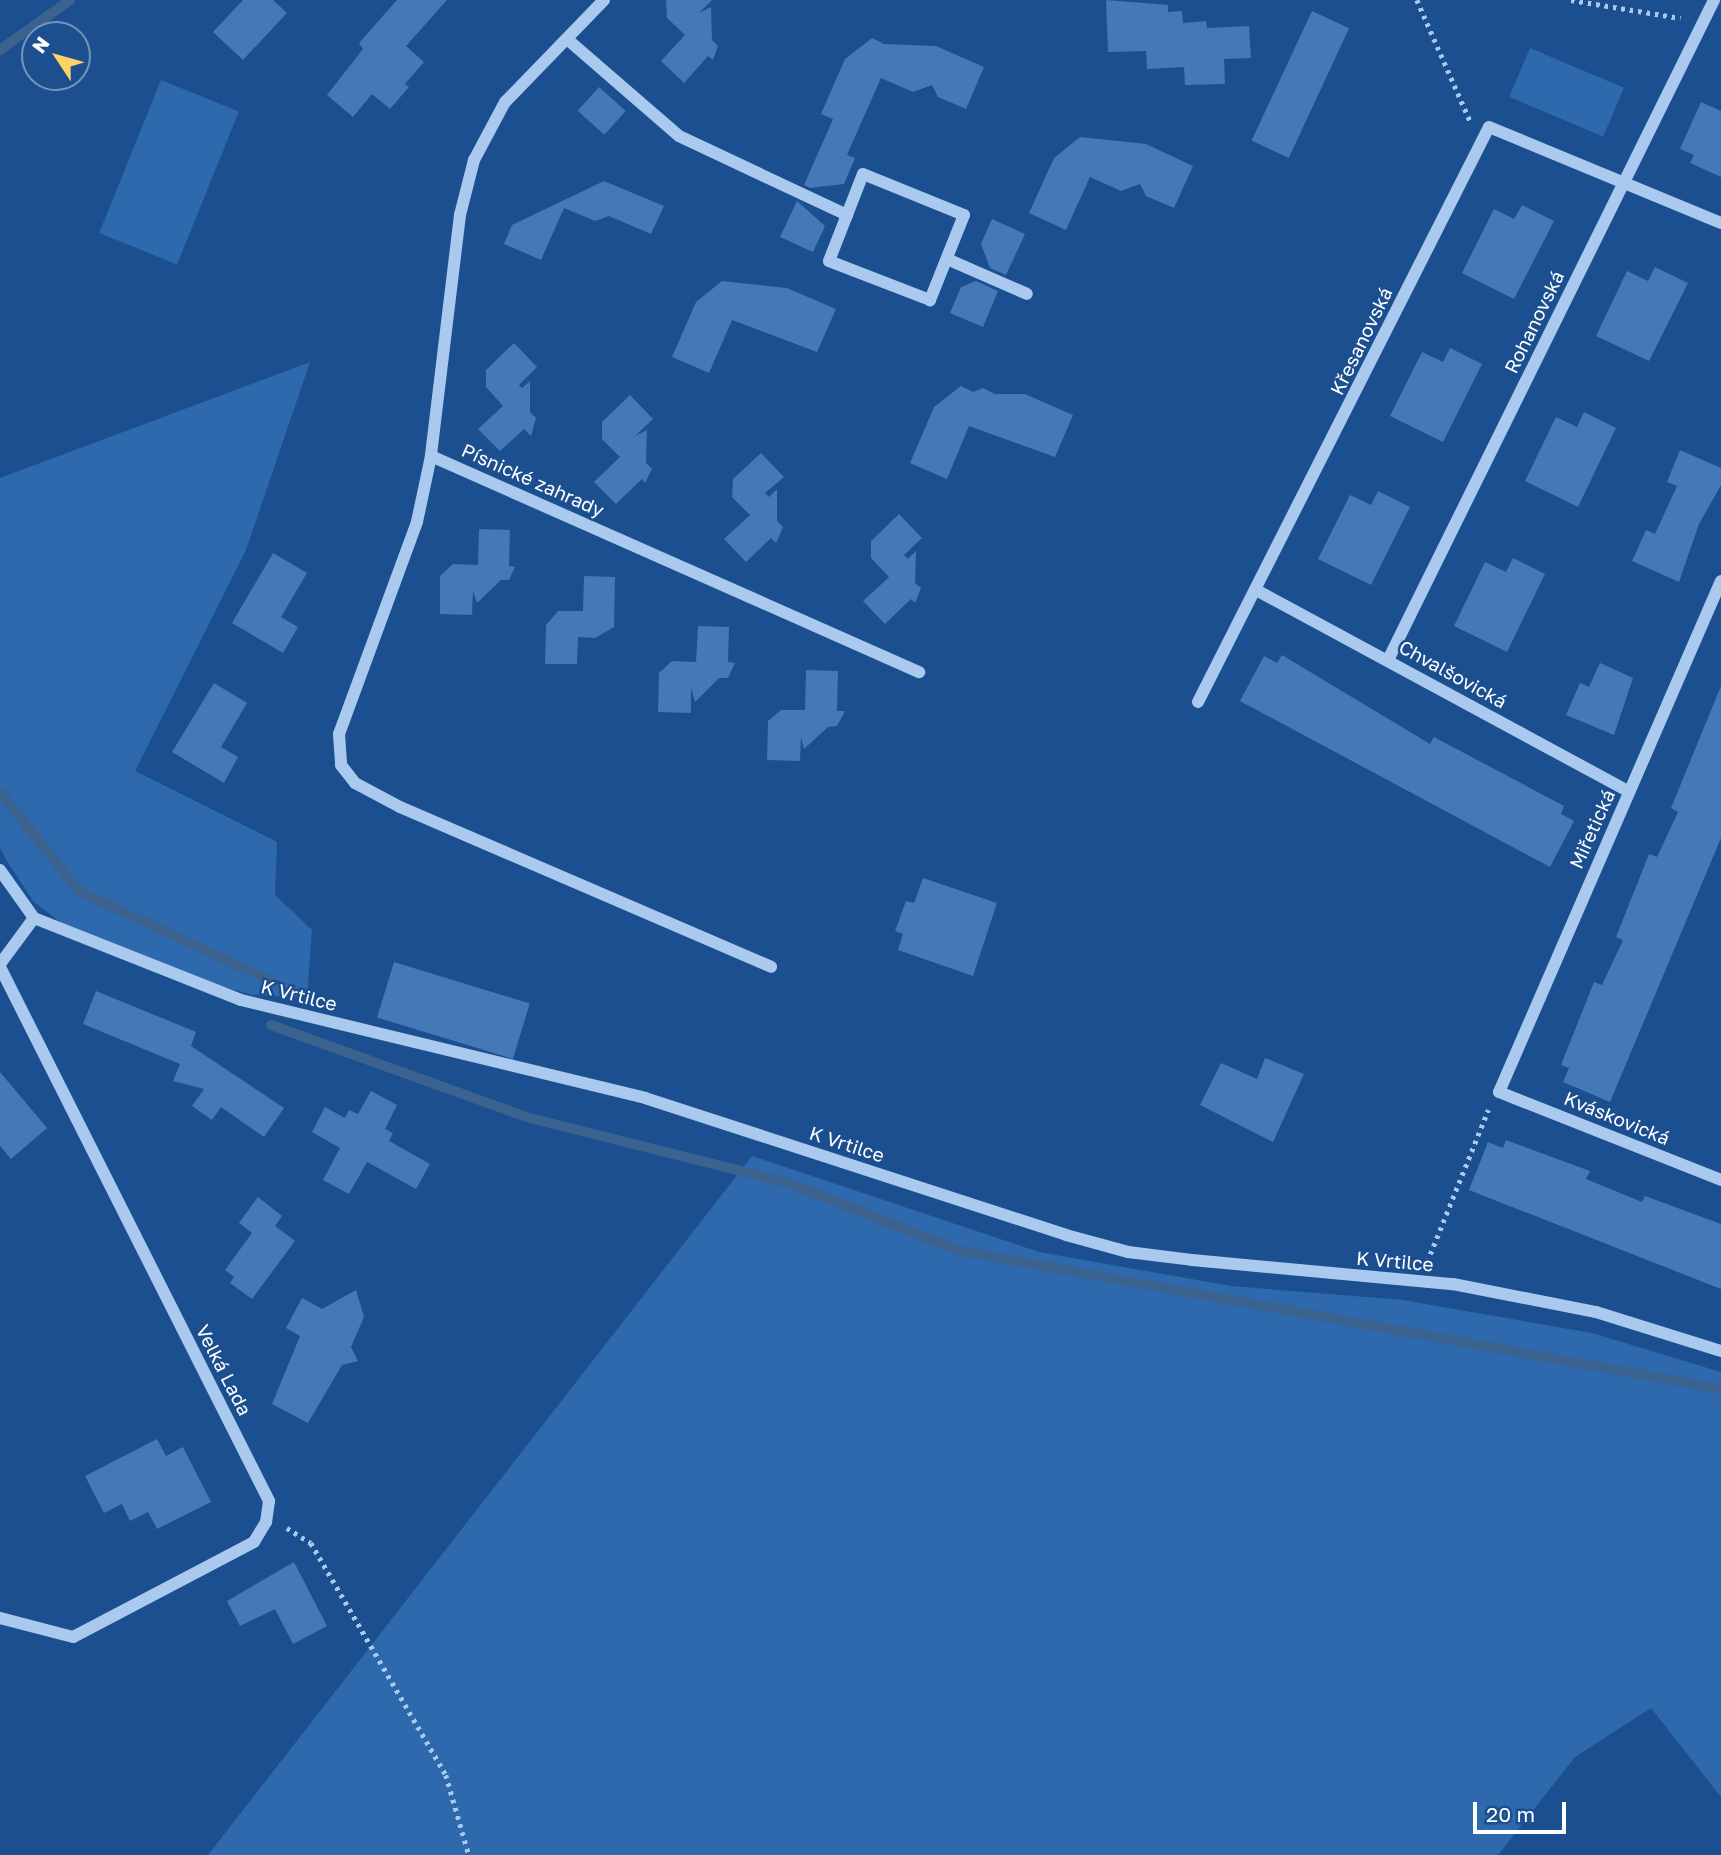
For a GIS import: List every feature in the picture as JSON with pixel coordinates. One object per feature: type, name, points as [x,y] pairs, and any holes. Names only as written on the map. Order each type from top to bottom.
[{"type":"street","name":"Písnické zahrady","points":[[604,0],[505,102],[474,160],[460,215],[431,456],[919,672]]},
{"type":"street","name":"Rohanovská","points":[[1388,660],[1714,0]]},
{"type":"street","points":[[567,39],[679,136],[847,215]]},
{"type":"street","points":[[1480,145],[1489,127],[1625,180],[1721,223]]},
{"type":"street","name":"Křesanovská","points":[[1198,702],[1258,591],[1480,145]]},
{"type":"street","points":[[863,174],[964,215],[947,259],[930,300],[829,261],[863,174]]},
{"type":"street","points":[[947,259],[1027,294]]},
{"type":"street","points":[[431,456],[417,522],[339,734],[341,765],[355,783],[400,807],[771,967]]},
{"type":"street","name":"Miřetická","points":[[1499,1092],[1721,581]]},
{"type":"street","name":"Chvalšovická","points":[[1258,591],[1629,792]]},
{"type":"street","points":[[0,870],[34,918]]},
{"type":"street","name":"Velká Lada","points":[[34,918],[0,966],[269,1501],[266,1522]]},
{"type":"street","name":"K Vrtilce","points":[[34,918],[241,1000],[645,1098],[1116,1249],[1419,1283],[1453,1284],[1596,1312],[1721,1351]]},
{"type":"street","name":"Kváskovická","points":[[1499,1092],[1721,1180]]},
{"type":"street","points":[[0,1618],[73,1637],[254,1542],[266,1522]]},
{"type":"path","points":[[1416,0],[1480,145]]},
{"type":"path","points":[[1571,0],[1703,22]]},
{"type":"path","points":[[1419,1283],[1499,1092]]},
{"type":"path","points":[[266,1522],[295,1530],[311,1543],[446,1775],[469,1855]]},
{"type":"shaded area","points":[[1530,48],[1624,88],[1603,137],[1509,97]]},
{"type":"shaded area","points":[[161,80],[239,111],[177,264],[99,233]]},
{"type":"shaded area","points":[[310,362],[246,550],[135,771],[277,842],[275,895],[312,930],[307,998],[253,995],[137,963],[80,937],[34,902],[8,863],[0,848],[0,478]]},
{"type":"shaded area","points":[[752,1156],[1039,1252],[1231,1286],[1403,1300],[1592,1333],[1721,1372],[1721,1797],[1651,1708],[1575,1757],[1498,1855],[208,1855]]},
{"type":"building","points":[[243,0],[273,0],[287,13],[243,60],[213,32]]},
{"type":"building","points":[[397,0],[447,0],[406,46],[424,62],[405,84],[409,87],[390,109],[372,94],[353,117],[327,95],[363,49],[359,43]]},
{"type":"building","points":[[666,0],[712,0],[699,13],[711,7],[712,40],[718,46],[713,60],[708,56],[684,83],[661,61],[685,35],[667,18]]},
{"type":"building","points":[[1106,0],[1168,5],[1168,12],[1182,11],[1183,23],[1206,21],[1207,28],[1249,26],[1251,58],[1224,59],[1225,84],[1185,85],[1184,67],[1147,69],[1146,51],[1108,52]]},
{"type":"building","points":[[1312,11],[1349,28],[1289,158],[1252,141]]},
{"type":"building","points":[[872,38],[884,44],[936,46],[984,67],[966,109],[938,97],[932,85],[913,92],[881,78],[847,155],[855,158],[844,184],[810,188],[804,185],[833,119],[821,114],[845,59]]},
{"type":"building","points":[[599,87],[626,111],[604,135],[578,111]]},
{"type":"building","points":[[1701,102],[1721,111],[1721,177],[1690,163],[1694,155],[1680,149]]},
{"type":"building","points":[[1080,137],[1146,144],[1193,166],[1174,208],[1146,196],[1140,184],[1121,191],[1090,177],[1066,230],[1029,213],[1054,158]]},
{"type":"building","points":[[604,181],[664,206],[651,234],[609,216],[595,221],[564,208],[541,260],[504,244],[512,225]]},
{"type":"building","points":[[797,201],[825,226],[813,252],[780,237]]},
{"type":"building","points":[[1522,205],[1554,221],[1514,299],[1462,273],[1494,209],[1514,219]]},
{"type":"building","points":[[992,219],[1025,234],[1006,275],[990,268],[981,244]]},
{"type":"building","points":[[1655,267],[1688,283],[1649,361],[1596,336],[1627,271],[1648,281]]},
{"type":"building","points":[[722,281],[787,288],[836,309],[817,352],[732,320],[709,373],[672,357],[696,302]]},
{"type":"building","points":[[976,281],[998,291],[983,327],[950,313],[961,287]]},
{"type":"building","points":[[514,343],[537,367],[519,385],[522,388],[530,381],[530,412],[536,418],[531,436],[524,429],[500,451],[478,429],[503,406],[486,387],[486,370]]},
{"type":"building","points":[[1450,348],[1482,364],[1443,442],[1390,416],[1422,352],[1443,362]]},
{"type":"building","points":[[961,386],[973,392],[983,388],[995,394],[1025,394],[1073,415],[1055,457],[969,426],[947,479],[910,463],[934,407]]},
{"type":"building","points":[[630,395],[653,419],[635,436],[647,430],[646,463],[652,469],[645,483],[642,479],[616,504],[594,482],[620,457],[602,439],[602,422]]},
{"type":"building","points":[[1584,412],[1616,428],[1578,507],[1525,481],[1556,417],[1577,427]]},
{"type":"building","points":[[1680,450],[1721,468],[1721,485],[1699,524],[1679,582],[1632,561],[1646,530],[1655,534],[1677,486],[1667,482]]},
{"type":"building","points":[[761,453],[784,477],[765,493],[769,497],[777,489],[777,521],[783,527],[776,543],[771,538],[746,562],[724,539],[750,515],[732,497],[733,479]]},
{"type":"building","points":[[1378,491],[1410,507],[1371,585],[1318,559],[1350,495],[1371,505]]},
{"type":"building","points":[[899,514],[922,538],[904,555],[908,559],[916,551],[915,583],[921,588],[915,603],[911,599],[885,624],[863,601],[889,577],[871,558],[871,541]]},
{"type":"building","points":[[479,529],[510,530],[509,566],[515,567],[509,580],[501,580],[477,603],[473,591],[472,615],[440,614],[440,576],[453,564],[478,565]]},
{"type":"building","points":[[273,553],[307,573],[281,617],[298,627],[283,653],[232,623]]},
{"type":"building","points":[[1513,558],[1545,574],[1507,652],[1454,626],[1485,562],[1506,572]]},
{"type":"building","points":[[584,576],[615,577],[614,627],[595,638],[578,637],[577,664],[545,664],[546,625],[558,611],[583,611]]},
{"type":"building","points":[[698,626],[729,627],[728,662],[735,663],[728,678],[719,678],[695,702],[691,688],[691,713],[658,712],[659,673],[672,661],[696,662]]},
{"type":"building","points":[[1282,655],[1430,744],[1434,737],[1564,806],[1561,814],[1574,821],[1550,867],[1240,701],[1264,656],[1277,663]]},
{"type":"building","points":[[1600,663],[1633,678],[1614,735],[1566,715],[1580,683],[1589,687]]},
{"type":"building","points":[[806,670],[838,671],[837,711],[845,711],[837,726],[828,727],[804,749],[801,737],[800,761],[767,760],[768,721],[781,710],[805,710]]},
{"type":"building","points":[[214,683],[247,703],[221,747],[238,757],[224,783],[172,752]]},
{"type":"building","points":[[1721,686],[1721,838],[1610,1102],[1563,1082],[1569,1068],[1561,1065],[1594,982],[1602,985],[1623,940],[1616,937],[1649,854],[1657,857],[1678,812],[1671,808]]},
{"type":"building","points":[[923,878],[997,903],[973,976],[898,950],[903,934],[895,931],[906,901],[914,903]]},
{"type":"building","points":[[394,962],[530,1004],[513,1059],[377,1017]]},
{"type":"building","points":[[96,991],[196,1032],[191,1046],[284,1108],[264,1137],[221,1107],[212,1120],[192,1106],[204,1089],[173,1081],[180,1064],[83,1024]]},
{"type":"building","points":[[1265,1058],[1304,1074],[1273,1142],[1200,1105],[1221,1063],[1257,1079]]},
{"type":"building","points":[[0,1072],[47,1128],[11,1159],[0,1146]]},
{"type":"building","points":[[371,1091],[397,1105],[385,1129],[393,1133],[389,1141],[430,1164],[416,1189],[367,1162],[349,1194],[323,1180],[340,1148],[312,1132],[325,1107],[345,1118],[349,1110],[358,1114]]},
{"type":"building","points":[[1506,1140],[1590,1171],[1586,1179],[1642,1202],[1645,1196],[1721,1224],[1721,1289],[1469,1190],[1488,1142],[1503,1148]]},
{"type":"building","points":[[258,1197],[282,1216],[275,1226],[295,1241],[252,1299],[230,1283],[234,1277],[225,1270],[252,1233],[239,1223]]},
{"type":"building","points":[[356,1290],[364,1317],[351,1347],[358,1361],[342,1365],[308,1423],[272,1404],[300,1336],[286,1328],[302,1298],[322,1309]]},
{"type":"building","points":[[157,1439],[166,1456],[183,1447],[211,1502],[157,1529],[148,1512],[130,1521],[122,1504],[104,1513],[85,1476]]},
{"type":"building","points":[[294,1562],[327,1626],[293,1644],[275,1609],[240,1626],[227,1601]]},
{"type":"waterway","points":[[0,50],[70,0]]},
{"type":"waterway","points":[[0,792],[79,891],[275,983]]},
{"type":"waterway","points":[[271,1025],[530,1118],[788,1183],[961,1251],[1721,1389]]}]
